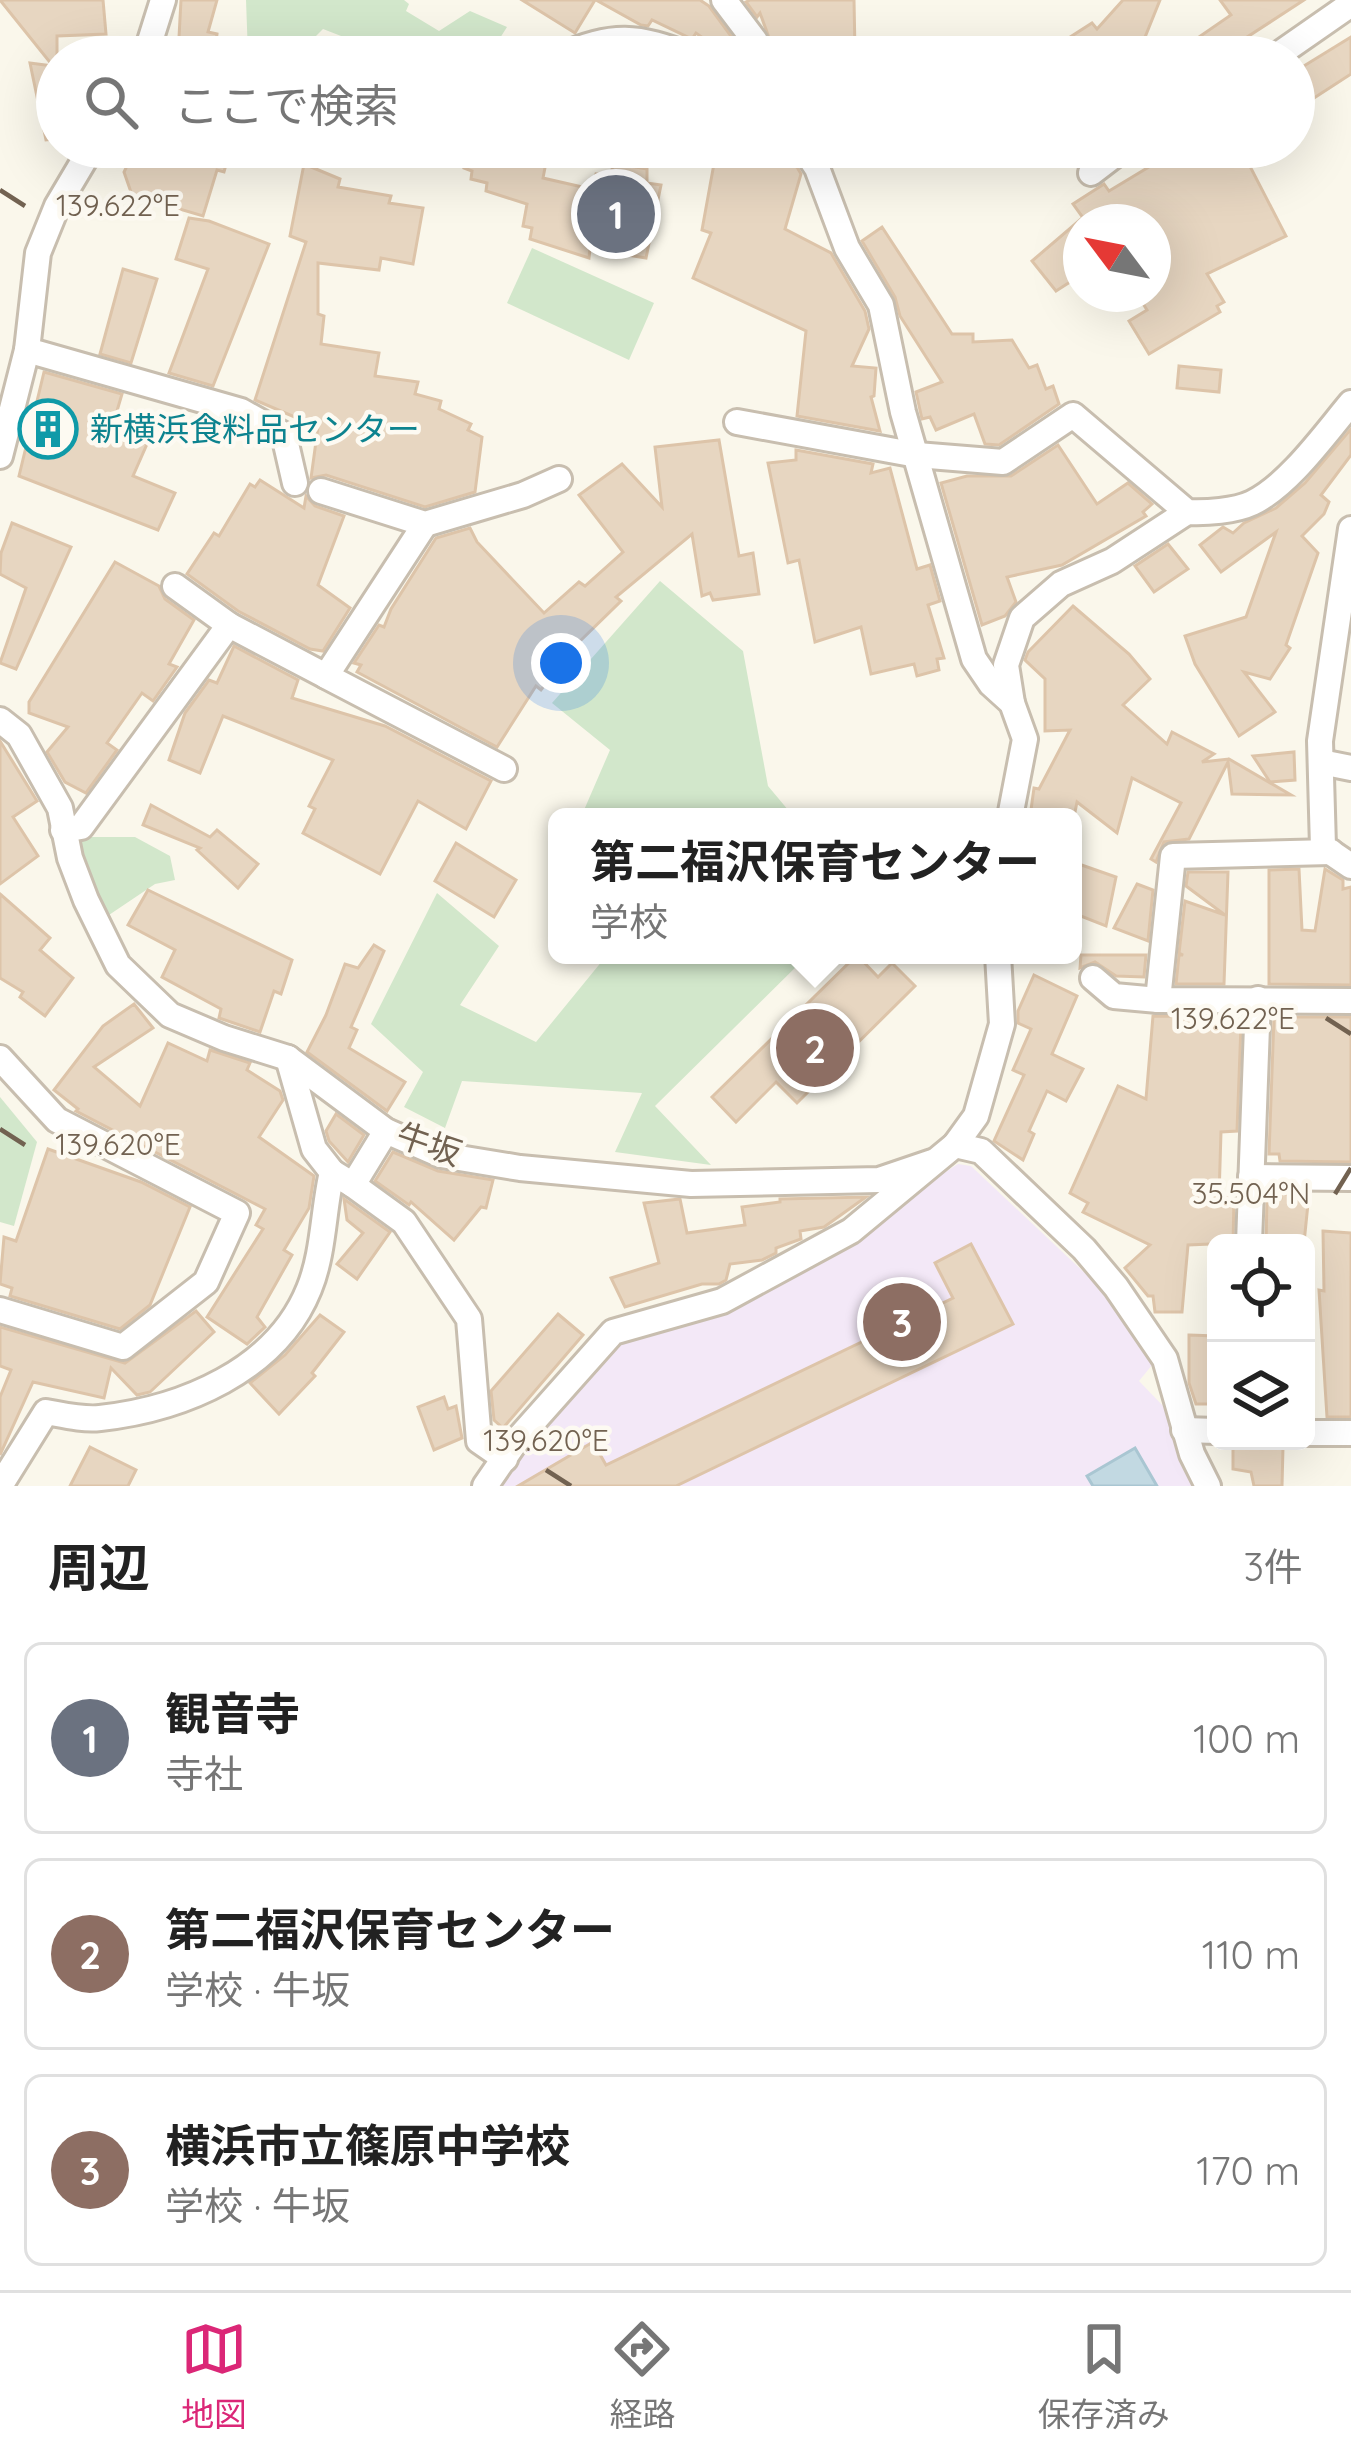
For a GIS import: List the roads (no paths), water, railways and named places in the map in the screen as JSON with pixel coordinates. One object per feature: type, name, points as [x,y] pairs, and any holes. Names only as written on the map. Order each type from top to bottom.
[{"type":"street","points":[[152,36],[163,0]]},
{"type":"street","points":[[724,0],[752,36]]},
{"type":"street","points":[[1305,36],[1351,4]]},
{"type":"street","points":[[0,456],[27,350],[38,253],[80,168]]},
{"type":"street","points":[[817,168],[847,248],[880,305],[903,412],[974,659],[1012,703]]},
{"type":"street","points":[[1091,173],[1098,168]]},
{"type":"street","points":[[27,350],[241,411],[284,435],[295,483]]},
{"type":"street","points":[[1012,808],[1025,739],[1012,703],[1006,665],[1022,618],[1061,584],[1112,561],[1187,512],[1252,503],[1293,470],[1351,403]]},
{"type":"street","points":[[737,422],[916,455],[1003,463],[1073,415],[1187,512]]},
{"type":"street","points":[[321,491],[425,524],[523,495],[559,479]]},
{"type":"street","points":[[326,676],[425,524]]},
{"type":"street","points":[[1341,859],[1323,847],[1321,762],[1333,638],[1351,529]]},
{"type":"street","points":[[175,586],[229,625],[503,770]]},
{"type":"street","points":[[63,830],[81,826],[229,625]]},
{"type":"street","name":"牛坂","points":[[0,720],[19,735],[60,808],[86,900],[118,965],[170,1015],[224,1039],[288,1058],[386,1132],[441,1155],[520,1168],[691,1184],[879,1180],[932,1162]]},
{"type":"street","points":[[1321,762],[1351,768]]},
{"type":"street","points":[[1158,1000],[1173,856],[1341,859]]},
{"type":"street","points":[[485,1486],[516,1442],[613,1332],[641,1320],[722,1300],[851,1231],[955,1144],[976,1116],[1002,1024],[999,964]]},
{"type":"street","points":[[1093,978],[1114,996],[1158,1000],[1351,1000]]},
{"type":"street","points":[[1249,1234],[1258,999]]},
{"type":"street","points":[[0,1058],[57,1120],[237,1213],[206,1282],[124,1347],[0,1310]]},
{"type":"street","points":[[288,1058],[314,1149],[343,1179],[404,1222],[470,1319],[479,1441],[505,1460]]},
{"type":"street","points":[[0,1486],[46,1412],[96,1419],[172,1405],[206,1393],[255,1358],[288,1325],[307,1295],[317,1268],[323,1210],[343,1179],[386,1132]]},
{"type":"street","points":[[955,1144],[981,1150],[1084,1249],[1116,1287],[1165,1359],[1184,1430],[1208,1486]]},
{"type":"street","points":[[1251,1177],[1351,1178]]},
{"type":"street","points":[[1184,1430],[1207,1431]]},
{"type":"street","points":[[1315,1432],[1351,1433]]},
{"type":"water","points":[[1135,1448],[1157,1486],[1093,1486],[1087,1476]]},
{"type":"place","name":"観音寺","points":[[616,214]]},
{"type":"place","name":"新横浜食料品センター","points":[[48,429]]},
{"type":"place","name":"第二福沢保育センター","points":[[815,1048]]},
{"type":"place","name":"横浜市立篠原中学校","points":[[902,1322]]}]
